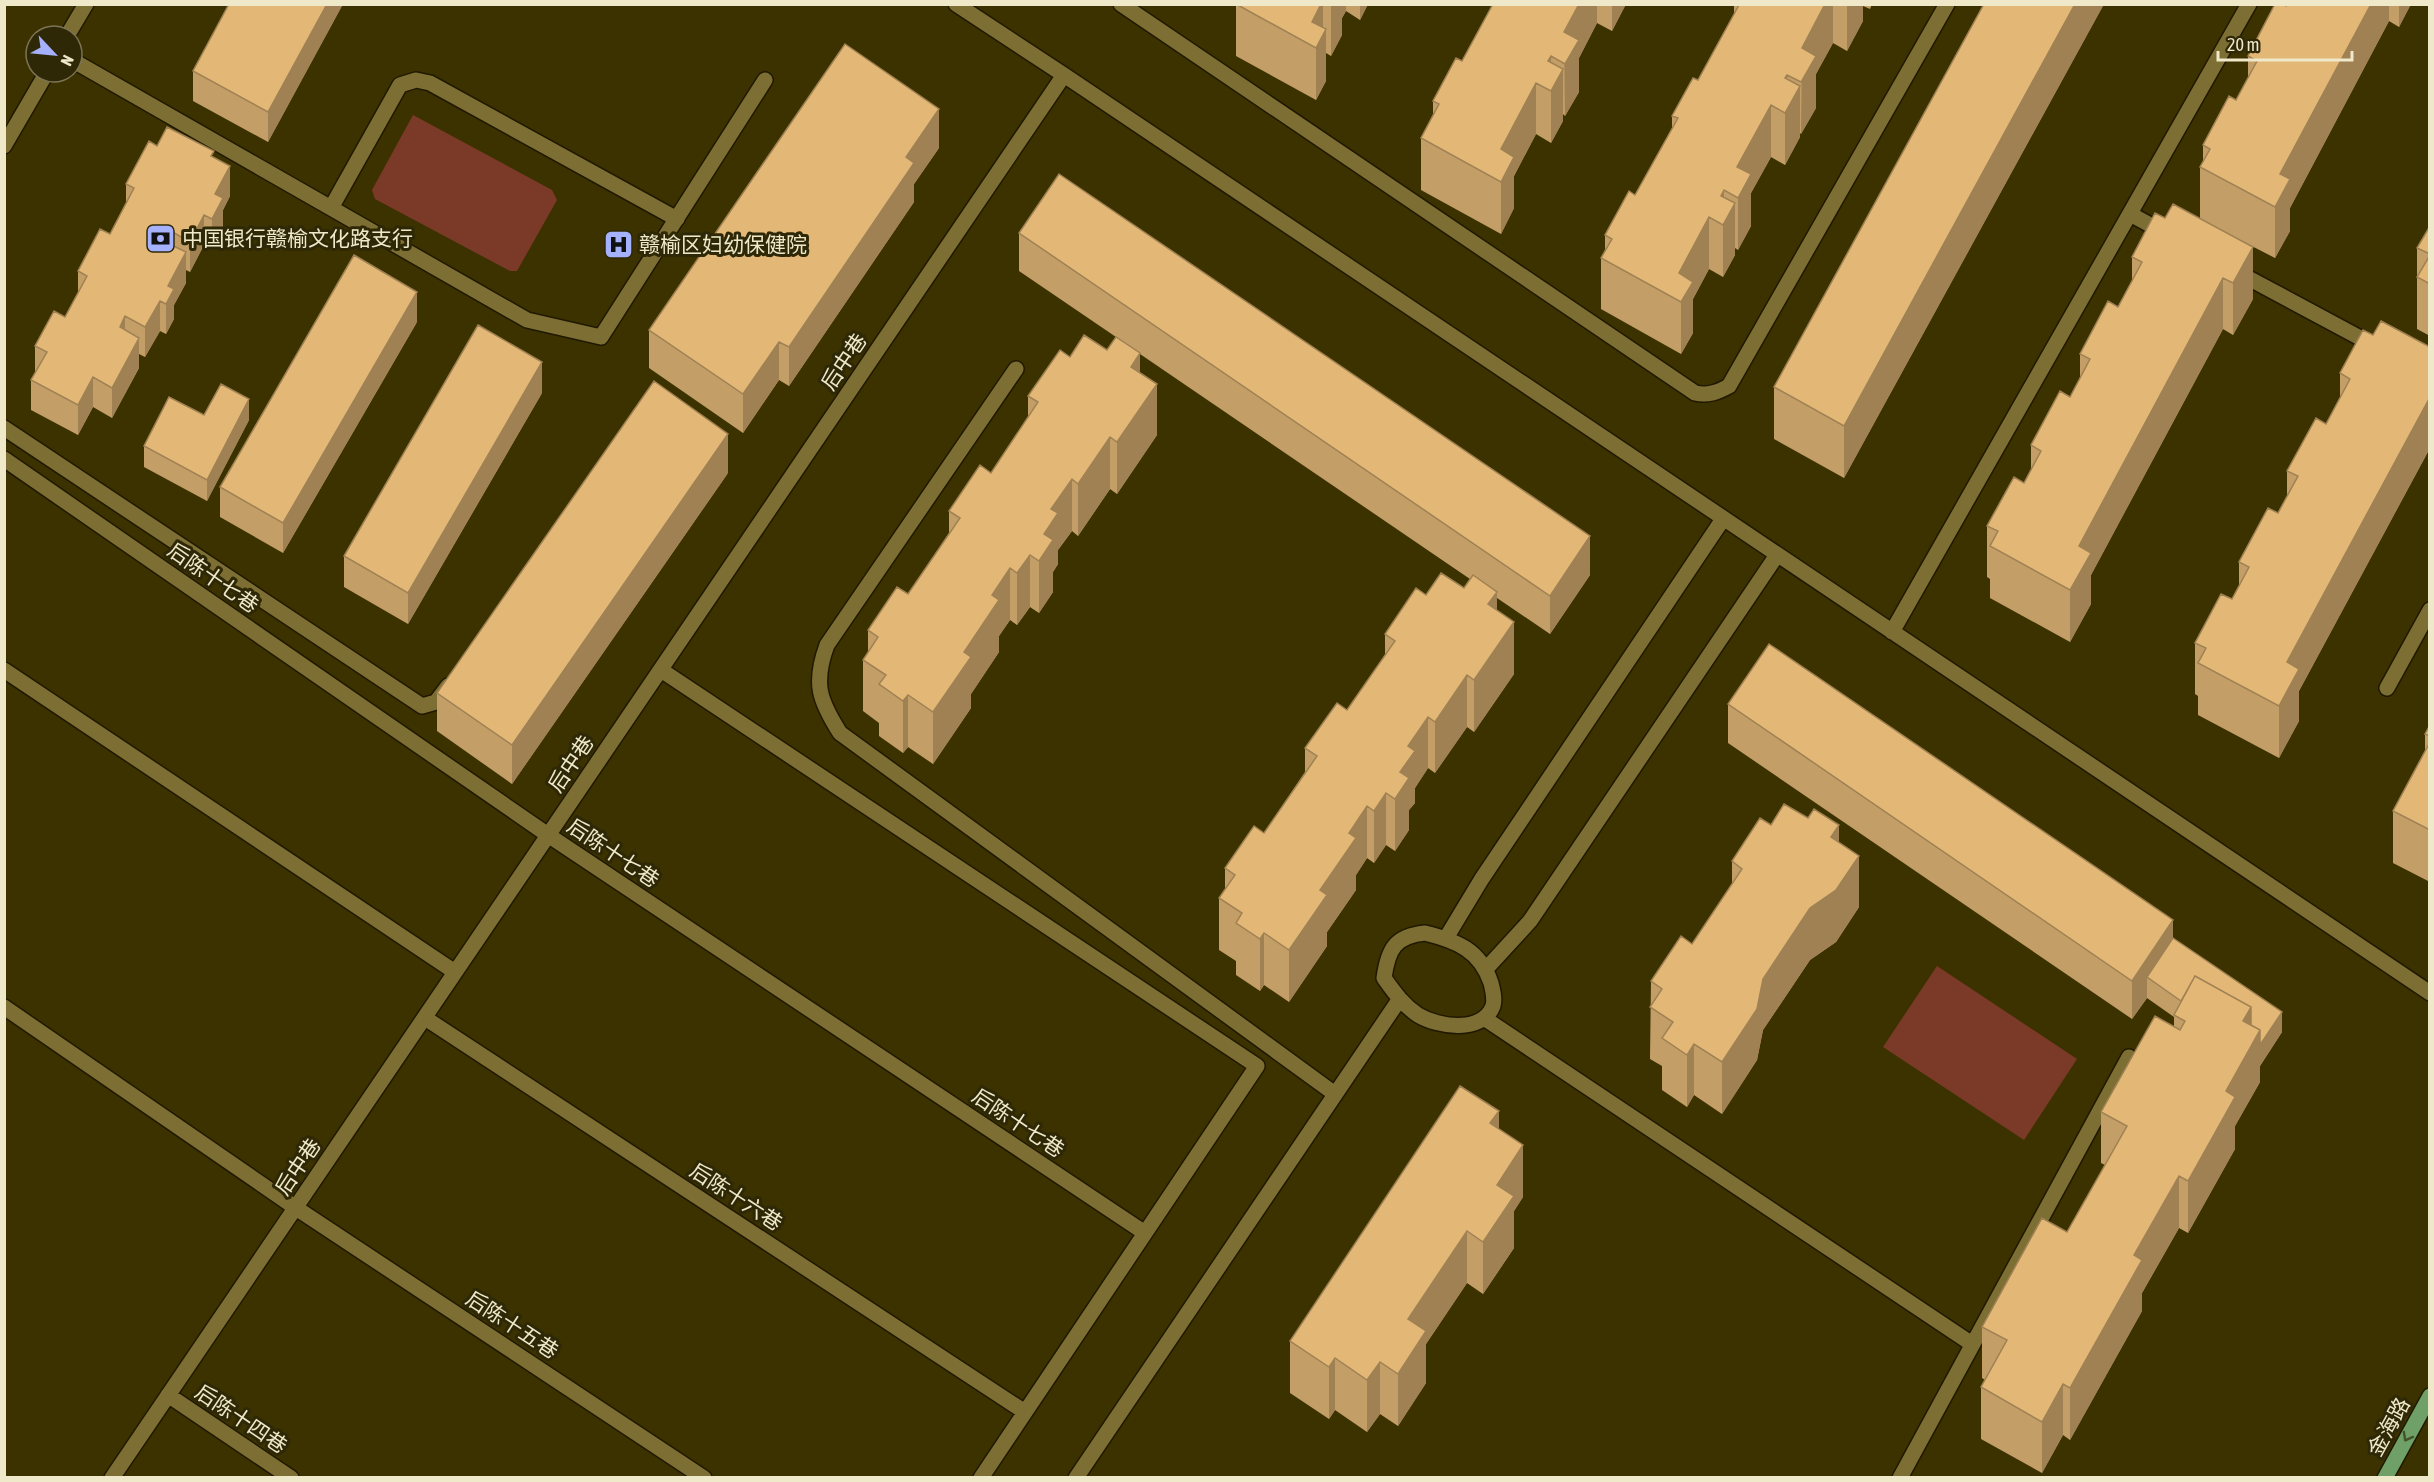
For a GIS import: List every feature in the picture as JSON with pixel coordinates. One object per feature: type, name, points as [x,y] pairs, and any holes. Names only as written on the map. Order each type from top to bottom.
[{"type":"main road","name":"金海路","points":[[2385,1478],[2430,1396]]},
{"type":"street","points":[[74,24],[86,4]]},
{"type":"street","points":[[956,4],[2430,993]]},
{"type":"street","points":[[1121,4],[1695,393],[1701,394],[1716,393],[1729,386],[1947,4]]},
{"type":"street","points":[[1893,632],[2249,4]]},
{"type":"street","points":[[84,67],[527,320],[601,337],[765,80]]},
{"type":"street","name":"后中巷","points":[[112,1478],[1064,75]]},
{"type":"street","points":[[331,208],[400,85],[416,80],[430,83],[677,219]]},
{"type":"street","points":[[4,146],[40,84]]},
{"type":"street","points":[[2130,214],[2182,242]]},
{"type":"street","points":[[2223,264],[2388,353]]},
{"type":"street","points":[[1016,369],[826,645],[820,664],[819,684],[824,709],[840,733],[1335,1094]]},
{"type":"street","points":[[4,428],[422,706],[436,702],[456,673]]},
{"type":"street","name":"后陈十七巷","points":[[4,459],[548,835],[1145,1233]]},
{"type":"street","points":[[1446,938],[1481,880],[1723,519]]},
{"type":"street","points":[[1486,969],[1530,921],[1776,555]]},
{"type":"street","points":[[2387,688],[2430,610]]},
{"type":"street","points":[[4,670],[455,972]]},
{"type":"street","points":[[661,670],[1257,1066],[981,1478]]},
{"type":"street","points":[[1425,933],[1446,938],[1469,949],[1486,969],[1494,993],[1493,1007],[1484,1018],[1471,1025],[1445,1025],[1420,1016],[1399,1000],[1384,978],[1387,959],[1395,944],[1409,934],[1425,933]]},
{"type":"street","points":[[1076,1478],[1399,1000]]},
{"type":"street","name":"后陈十五巷","points":[[4,1007],[296,1208],[704,1478]]},
{"type":"street","name":"后陈十六巷","points":[[424,1018],[1025,1412]]},
{"type":"street","points":[[1484,1018],[1972,1344]]},
{"type":"street","points":[[1900,1478],[2128,1057]]},
{"type":"street","name":"后陈十四巷","points":[[168,1395],[291,1478]]},
{"type":"shaded area","points":[[413,115],[552,190],[557,200],[517,271],[510,271],[375,199],[372,190]]},
{"type":"shaded area","points":[[1937,966],[2077,1059],[2024,1140],[1883,1047]]},
{"type":"building","points":[[229,4],[327,4],[268,112],[193,71]]},
{"type":"building","points":[[1236,4],[1321,4],[1312,22],[1326,29],[1316,48]]},
{"type":"building","points":[[1493,4],[1579,4],[1564,32],[1579,40],[1565,64],[1551,56],[1548,61],[1563,69],[1551,91],[1536,83],[1501,149],[1514,157],[1501,182],[1421,138],[1439,104],[1433,101],[1456,58],[1462,61]]},
{"type":"building","points":[[1738,4],[1825,4],[1802,48],[1816,56],[1801,82],[1787,75],[1785,78],[1800,86],[1785,113],[1771,105],[1737,167],[1751,174],[1738,198],[1724,190],[1721,196],[1735,203],[1723,225],[1709,217],[1679,273],[1693,282],[1681,302],[1601,258],[1612,239],[1605,235],[1629,191],[1635,195],[1678,118],[1672,116],[1693,78],[1698,80]]},
{"type":"building","points":[[1984,4],[2075,4],[1844,426],[1774,387]]},
{"type":"building","points":[[2275,4],[2286,6],[2287,4],[2371,4],[2280,174],[2290,179],[2275,207],[2200,167],[2210,149],[2203,145],[2229,96],[2236,100],[2257,61],[2248,56]]},
{"type":"building","points":[[845,44],[939,109],[906,157],[914,163],[789,347],[779,342],[743,394],[649,330]]},
{"type":"building","points":[[167,127],[214,151],[211,156],[230,166],[215,194],[223,198],[212,219],[204,215],[190,242],[171,231],[165,242],[186,252],[168,286],[174,289],[166,304],[160,301],[145,327],[125,316],[120,327],[139,338],[112,388],[93,377],[78,405],[31,380],[47,352],[35,346],[54,311],[65,317],[87,276],[78,271],[100,229],[110,234],[134,188],[126,184],[149,141],[157,146]]},
{"type":"building","points":[[1059,174],[1590,536],[1550,596],[1019,233]]},
{"type":"building","points":[[2173,204],[2253,247],[2233,283],[2223,278],[2079,546],[2091,553],[2070,590],[1990,546],[1998,531],[1987,526],[2014,477],[2024,483],[2041,451],[2031,445],[2060,391],[2070,397],[2090,359],[2080,354],[2108,301],[2118,307],[2142,262],[2132,257],[2155,213],[2165,218]]},
{"type":"building","points":[[2430,226],[2430,254],[2417,248]]},
{"type":"building","points":[[354,255],[417,292],[283,523],[220,487]]},
{"type":"building","points":[[2430,255],[2430,284],[2417,277]]},
{"type":"building","points":[[2381,321],[2430,347],[2430,397],[2287,662],[2299,669],[2279,706],[2198,663],[2206,648],[2195,643],[2221,594],[2232,599],[2249,567],[2239,562],[2268,508],[2278,513],[2298,476],[2287,471],[2316,418],[2326,424],[2350,379],[2340,373],[2363,330],[2373,335]]},
{"type":"building","points":[[478,325],[542,362],[408,593],[344,556]]},
{"type":"building","points":[[1084,335],[1107,350],[1116,337],[1140,353],[1131,367],[1157,384],[1117,442],[1110,437],[1078,484],[1072,479],[1051,509],[1058,513],[1044,534],[1053,540],[1039,561],[1030,555],[1017,573],[1010,568],[992,595],[999,600],[964,652],[971,657],[933,712],[908,695],[903,701],[879,684],[886,675],[863,660],[878,637],[868,630],[897,587],[908,594],[960,518],[949,511],[980,465],[991,473],[1038,402],[1028,396],[1060,350],[1070,357]]},
{"type":"building","points":[[654,381],[728,434],[512,745],[437,693]]},
{"type":"building","points":[[221,384],[249,399],[207,480],[144,446],[169,397],[204,415]]},
{"type":"building","points":[[1441,573],[1464,588],[1473,575],[1497,592],[1488,604],[1514,622],[1474,680],[1467,675],[1435,722],[1428,717],[1408,746],[1415,751],[1400,772],[1409,778],[1395,799],[1386,793],[1374,811],[1367,806],[1349,833],[1356,838],[1320,890],[1327,895],[1289,950],[1264,933],[1260,939],[1236,923],[1242,913],[1219,898],[1235,875],[1225,868],[1254,826],[1264,833],[1317,756],[1305,748],[1337,703],[1347,710],[1395,641],[1385,634],[1416,588],[1426,595]]},
{"type":"building","points":[[1769,644],[2173,920],[2132,981],[1728,704]]},
{"type":"building","points":[[2430,725],[2430,736],[2425,734]]},
{"type":"building","points":[[2430,742],[2430,830],[2393,811]]},
{"type":"building","points":[[1784,804],[1808,818],[1814,809],[1839,825],[1831,837],[1859,856],[1836,890],[1810,908],[1763,979],[1757,1009],[1722,1062],[1694,1044],[1687,1055],[1662,1038],[1673,1022],[1650,1007],[1662,989],[1651,981],[1681,936],[1692,944],[1742,869],[1732,861],[1760,818],[1771,825]]},
{"type":"building","points":[[2173,938],[2282,1012],[2260,1045],[2260,1030],[2251,1025],[2251,1007],[2195,976],[2181,1001],[2147,977]]},
{"type":"building","points":[[2195,976],[2251,1007],[2243,1021],[2260,1030],[2226,1091],[2235,1097],[2188,1181],[2179,1176],[2134,1255],[2142,1260],[2070,1388],[2063,1384],[2042,1422],[1981,1387],[2007,1340],[1982,1327],[2042,1218],[2067,1232],[2127,1126],[2101,1112],[2155,1016],[2180,1030],[2185,1021],[2174,1015]]},
{"type":"building","points":[[1460,1086],[1499,1111],[1490,1123],[1523,1145],[1497,1185],[1514,1196],[1483,1242],[1467,1231],[1408,1319],[1426,1331],[1398,1374],[1380,1362],[1367,1380],[1335,1358],[1329,1367],[1290,1341]]},
{"type":"place","name":"中国银行赣榆文化路支行","points":[[161,239]]},
{"type":"place","name":"赣榆区妇幼保健院","points":[[618,245]]}]
